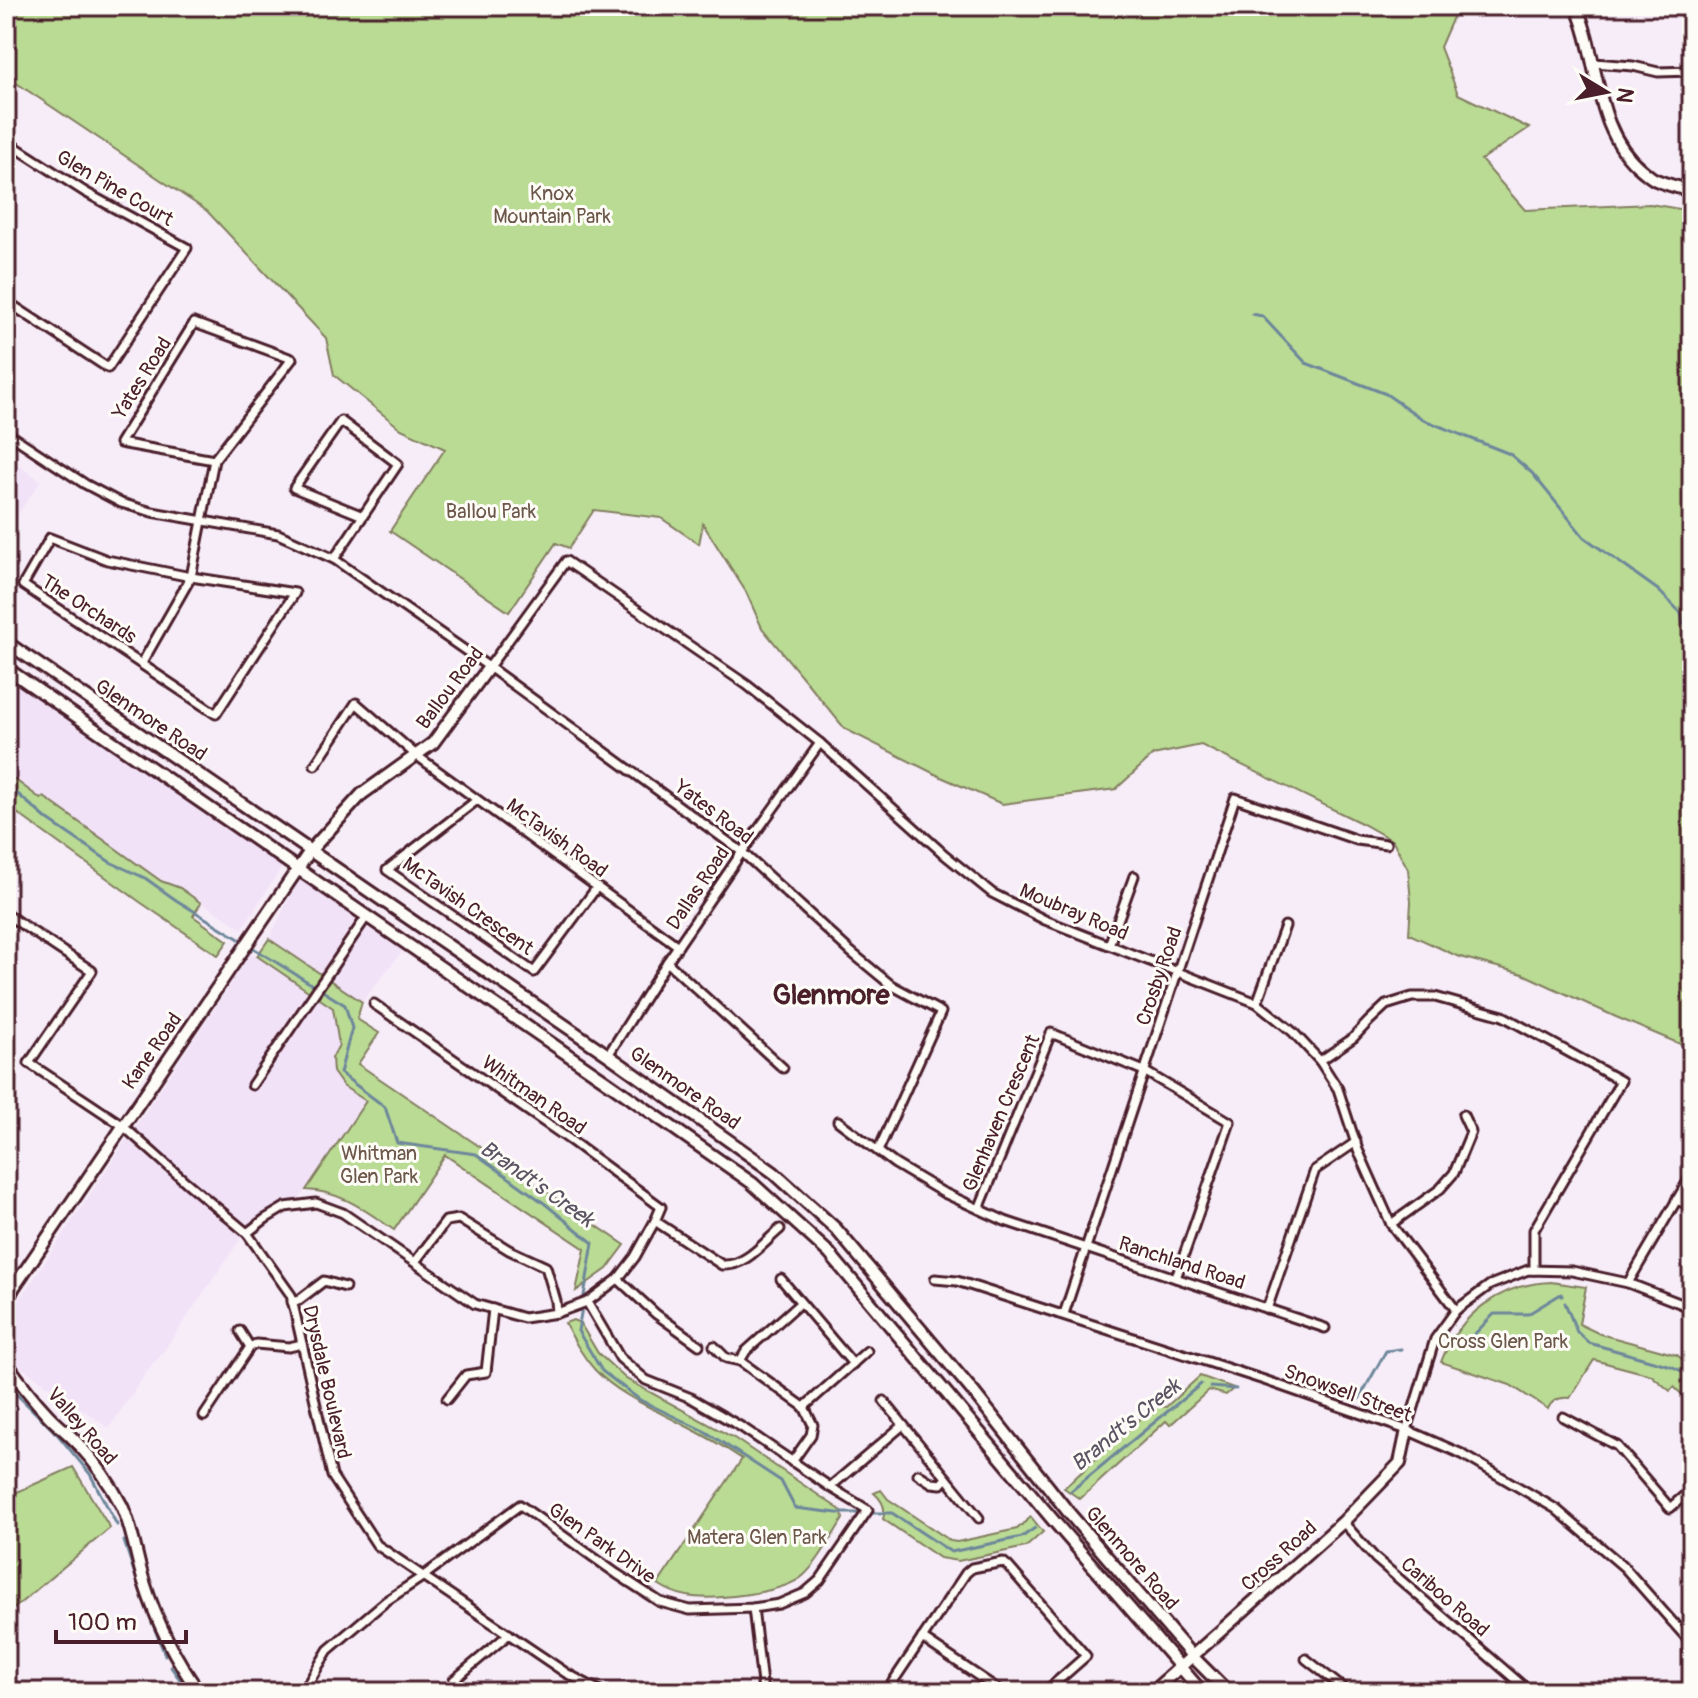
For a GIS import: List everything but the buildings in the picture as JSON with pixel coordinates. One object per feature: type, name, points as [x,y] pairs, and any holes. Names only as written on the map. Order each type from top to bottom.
[{"type":"main road","points":[[1576,6],[1594,63],[1607,123],[1628,159],[1654,179],[1692,191]]},
{"type":"main road","name":"Glenmore Road","points":[[6,642],[608,1055],[773,1172],[836,1229],[975,1394],[1069,1513],[1193,1657],[1228,1692]]},
{"type":"main road","name":"Ballou Road","points":[[310,851],[362,794],[433,743],[489,667]]},
{"type":"main road","name":"Glenmore Road","points":[[6,668],[752,1183],[829,1253],[1202,1692]]},
{"type":"main road","name":"Kane Road","points":[[6,1302],[122,1125],[310,851]]},
{"type":"main road","name":"Kane Road","points":[[6,1291],[23,1272]]},
{"type":"main road","name":"Valley Road","points":[[6,1362],[49,1416],[80,1446],[121,1505],[144,1583],[176,1655],[199,1692]]},
{"type":"main road","name":"Cross Road","points":[[1152,1692],[1343,1522],[1400,1463],[1407,1430]]},
{"type":"street","points":[[1594,63],[1633,66],[1658,72],[1692,71]]},
{"type":"street","name":"Glen Pine Court","points":[[6,141],[85,192],[187,248],[108,368],[6,301]]},
{"type":"street","name":"Yates Road","points":[[203,521],[214,460],[292,359],[194,323],[120,443],[214,460]]},
{"type":"street","points":[[334,559],[363,516],[398,464],[341,421],[294,488],[363,516]]},
{"type":"street","name":"Yates Road","points":[[6,432],[85,484],[121,503],[152,512],[278,534],[334,559],[489,667],[742,852],[891,985],[941,1012],[878,1151]]},
{"type":"street","name":"The Orchards","points":[[191,577],[107,560],[50,538],[23,585],[142,663],[191,577],[203,521]]},
{"type":"street","name":"Ballou Road","points":[[489,667],[566,561]]},
{"type":"street","name":"Moubray Road","points":[[566,561],[747,685],[820,743],[992,893],[1045,920],[1257,1003],[1293,1032],[1320,1061],[1338,1089],[1356,1142],[1391,1224],[1456,1310]]},
{"type":"street","points":[[142,663],[216,714],[295,593],[191,577]]},
{"type":"street","name":"McTavish Road","points":[[315,765],[356,703],[416,755],[678,946]]},
{"type":"street","name":"Dallas Road","points":[[608,1055],[667,962],[820,743]]},
{"type":"street","name":"Crosby Road","points":[[1064,1314],[1235,798],[1357,840],[1386,844]]},
{"type":"street","name":"McTavish Crescent","points":[[477,800],[387,870],[534,972],[597,887]]},
{"type":"street","points":[[1109,945],[1134,876]]},
{"type":"street","name":"Drysdale Boulevard","points":[[6,914],[92,971],[29,1063],[122,1125],[247,1233],[291,1295],[332,1476],[377,1545],[589,1690],[602,1692]]},
{"type":"street","points":[[252,1085],[367,916]]},
{"type":"street","points":[[1257,1003],[1285,926]]},
{"type":"street","points":[[667,962],[783,1068]]},
{"type":"street","points":[[1320,1061],[1353,1038],[1386,1005],[1412,997],[1435,997],[1503,1016],[1621,1081],[1534,1230],[1534,1270]]},
{"type":"street","name":"Whitman Road","points":[[374,1004],[661,1207],[655,1221]]},
{"type":"street","name":"Glenhaven Crescent","points":[[979,1209],[1051,1033],[1144,1071]]},
{"type":"street","points":[[1144,1071],[1230,1122],[1176,1278]]},
{"type":"street","points":[[1391,1224],[1440,1189],[1454,1173],[1471,1132],[1463,1115]]},
{"type":"street","points":[[838,1121],[895,1164],[942,1192],[1005,1221],[1086,1248]]},
{"type":"street","points":[[1267,1309],[1315,1170],[1356,1142]]},
{"type":"street","points":[[1628,1283],[1692,1174]]},
{"type":"street","points":[[1676,1200],[1692,1206]]},
{"type":"street","points":[[247,1233],[285,1207],[316,1203],[343,1213],[475,1304],[524,1318],[557,1313],[587,1302],[618,1279],[635,1257],[655,1221],[722,1265],[732,1266],[743,1261],[780,1229]]},
{"type":"street","points":[[415,1262],[446,1221],[459,1219],[509,1250],[546,1267],[557,1313]]},
{"type":"street","name":"Ranchland Road","points":[[1086,1248],[1325,1328]]},
{"type":"street","points":[[1407,1430],[1435,1339],[1456,1310],[1490,1285],[1528,1270],[1572,1271],[1628,1283],[1692,1308]]},
{"type":"street","points":[[618,1279],[656,1314],[699,1345]]},
{"type":"street","points":[[781,1279],[853,1364]]},
{"type":"street","name":"Snowsell Street","points":[[935,1279],[957,1281],[1264,1380],[1407,1430],[1462,1454],[1556,1509],[1624,1567],[1692,1644]]},
{"type":"street","points":[[292,1302],[324,1281],[345,1287]]},
{"type":"street","name":"Glen Park Drive","points":[[303,1692],[328,1650],[386,1601],[520,1505],[660,1602],[690,1610],[779,1604],[805,1593],[820,1580],[868,1510],[743,1428],[691,1398],[646,1380],[620,1358],[587,1302]]},
{"type":"street","points":[[740,1361],[746,1351],[800,1303]]},
{"type":"street","points":[[447,1399],[466,1375],[486,1372],[493,1309]]},
{"type":"street","points":[[240,1331],[250,1347]]},
{"type":"street","points":[[204,1416],[250,1347],[256,1344],[289,1347],[302,1344]]},
{"type":"street","points":[[714,1346],[726,1358],[740,1361],[804,1407],[813,1425],[811,1435],[792,1462]]},
{"type":"street","points":[[804,1407],[867,1351]]},
{"type":"street","points":[[884,1401],[979,1518]]},
{"type":"street","points":[[1563,1417],[1617,1446],[1670,1508],[1692,1489]]},
{"type":"street","points":[[830,1487],[903,1425]]},
{"type":"street","points":[[918,1474],[932,1483],[941,1484],[946,1478]]},
{"type":"street","name":"Cariboo Road","points":[[1343,1522],[1375,1558],[1530,1692]]},
{"type":"street","points":[[886,1692],[966,1573],[972,1568],[1003,1562],[1086,1656],[1045,1692]]},
{"type":"street","points":[[753,1608],[763,1692]]},
{"type":"street","points":[[454,1680],[509,1634]]},
{"type":"street","points":[[922,1638],[1002,1692]]},
{"type":"street","points":[[1306,1659],[1348,1692]]},
{"type":"shaded area","points":[[6,456],[41,481],[6,531]]},
{"type":"shaded area","points":[[6,671],[285,862],[242,929],[180,888],[161,881],[6,773]]},
{"type":"shaded area","points":[[300,876],[404,949],[362,1002],[269,939]]},
{"type":"shaded area","points":[[251,953],[334,1008],[339,1045],[334,1053],[343,1086],[366,1101],[297,1202],[283,1205],[262,1217],[244,1234],[109,1428],[17,1364],[6,1340],[6,1320]]},
{"type":"green space","points":[[6,6],[1458,6],[1440,47],[1458,94],[1529,128],[1481,160],[1525,210],[1650,204],[1692,211],[1692,1049],[1523,974],[1457,956],[1409,934],[1411,902],[1408,869],[1393,841],[1201,745],[1153,755],[1116,789],[1002,804],[845,729],[762,628],[746,592],[703,524],[699,544],[661,518],[594,510],[569,548],[556,543],[509,612],[390,531],[445,449],[401,429],[334,375],[326,338],[207,211],[6,76]]},
{"type":"green space","points":[[6,773],[161,881],[180,888],[201,903],[193,916],[228,941],[218,955],[6,805]]},
{"type":"green space","name":"Whitman Glen Park","points":[[269,939],[362,1002],[357,1019],[379,1033],[358,1064],[625,1245],[607,1269],[576,1291],[585,1249],[445,1155],[394,1230],[342,1198],[306,1190],[366,1101],[343,1086],[333,1072],[332,1058],[339,1045],[333,1008],[257,956]]},
{"type":"green space","name":"Cross Glen Park","points":[[1551,1282],[1586,1287],[1579,1324],[1600,1334],[1677,1355],[1691,1367],[1692,1404],[1674,1387],[1670,1391],[1651,1375],[1594,1360],[1570,1398],[1557,1399],[1548,1409],[1510,1385],[1441,1362],[1458,1330],[1483,1305],[1514,1289]]},
{"type":"green space","name":"Matera Glen Park","points":[[573,1320],[580,1323],[598,1353],[626,1379],[734,1438],[842,1511],[843,1519],[809,1571],[780,1587],[713,1597],[683,1595],[658,1584],[742,1459],[604,1379],[578,1348],[565,1323]]},
{"type":"green space","points":[[1200,1376],[1234,1388],[1226,1395],[1209,1390],[1170,1425],[1166,1421],[1080,1499],[1064,1488],[1155,1405],[1166,1407]]},
{"type":"green space","points":[[73,1467],[110,1528],[6,1615],[6,1497]]},
{"type":"green space","points":[[881,1490],[888,1499],[951,1541],[1017,1529],[1031,1517],[1043,1532],[1026,1547],[958,1561],[940,1558],[883,1519],[883,1504],[874,1493]]},
{"type":"waterway","points":[[1252,314],[1262,316],[1306,363],[1386,394],[1424,420],[1510,454],[1532,473],[1584,537],[1658,590],[1681,613],[1683,624]]},
{"type":"waterway","name":"Brandt's Creek","points":[[6,787],[110,862],[145,878],[244,942]]},
{"type":"waterway","name":"Brandt's Creek","points":[[250,946],[345,1005],[352,1028],[340,1073],[385,1107],[397,1143],[476,1154],[593,1243],[578,1331],[602,1371],[640,1400],[706,1432],[781,1481],[795,1508],[837,1513],[892,1513],[951,1552],[1022,1537],[1035,1528]]},
{"type":"waterway","name":"Brandt's Creek","points":[[1456,1344],[1466,1343],[1494,1314],[1528,1314],[1562,1296]]},
{"type":"waterway","name":"Brandt's Creek","points":[[1565,1303],[1577,1332],[1589,1343],[1671,1366],[1692,1376]]},
{"type":"waterway","name":"Brandt's Creek","points":[[1359,1399],[1386,1351],[1401,1349]]},
{"type":"waterway","name":"Brandt's Creek","points":[[6,1384],[58,1435],[90,1474],[117,1525]]},
{"type":"waterway","name":"Brandt's Creek","points":[[1071,1491],[1201,1384]]},
{"type":"waterway","name":"Brandt's Creek","points":[[1210,1387],[1236,1389]]},
{"type":"waterway","name":"Brandt's Creek","points":[[124,1541],[165,1655]]},
{"type":"waterway","name":"Brandt's Creek","points":[[171,1667],[189,1692]]},
{"type":"district","name":"Glenmore","points":[[831,995]]},
{"type":"park label","name":"Knox Mountain Park","points":[[552,204]]},
{"type":"park label","name":"Ballou Park","points":[[491,511]]}]
